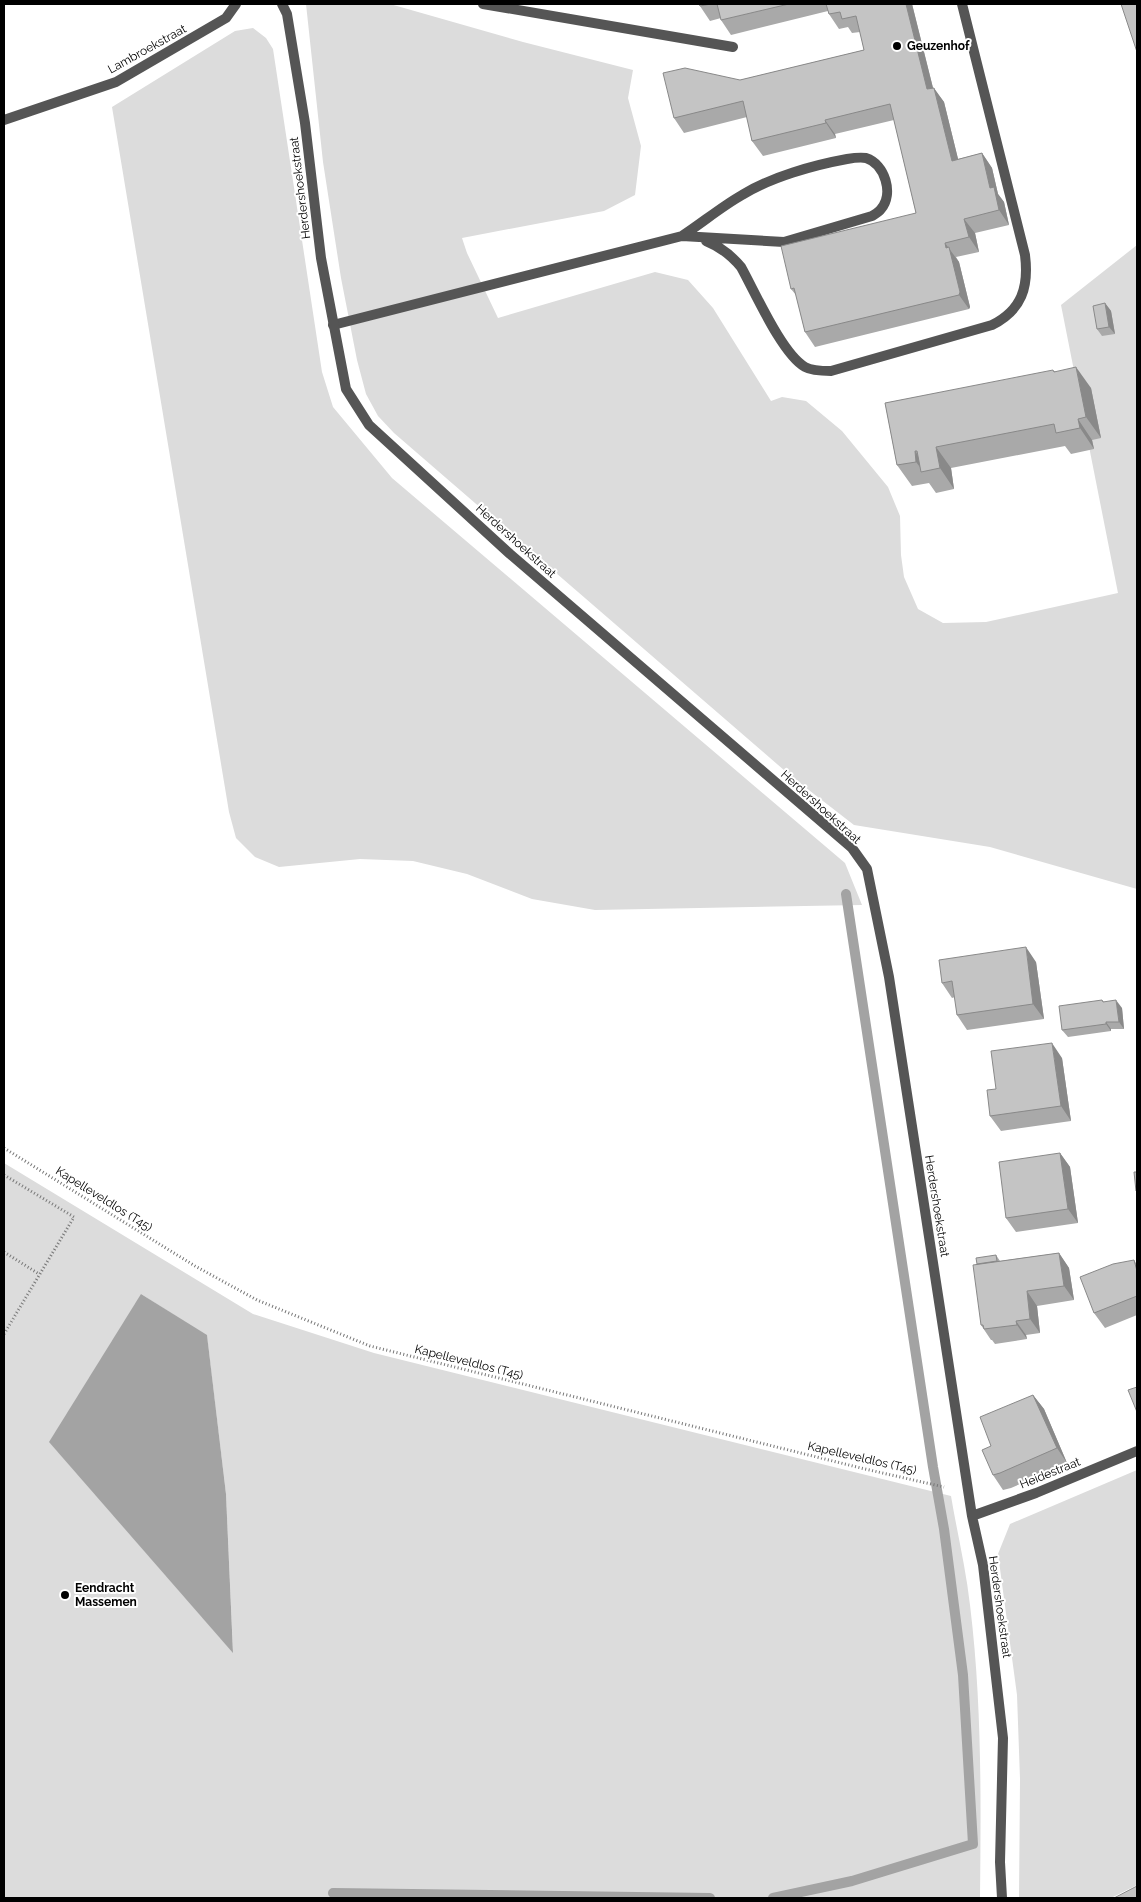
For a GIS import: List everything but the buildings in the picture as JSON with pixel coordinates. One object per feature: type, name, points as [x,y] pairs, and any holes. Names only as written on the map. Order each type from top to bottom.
[{"type":"street","name":"Lambroekstraat","points":[[4,120],[116,82],[226,18],[236,4]]},
{"type":"street","name":"Herdershoekstraat","points":[[282,4],[287,14],[305,123],[321,258],[346,389],[369,425],[510,554],[852,848],[866,869],[889,977],[972,1516],[984,1565],[1004,1738],[1000,1862],[1002,1898]]},
{"type":"street","points":[[483,4],[733,46]]},
{"type":"street","points":[[698,238],[716,245],[732,257],[741,267],[783,344],[793,357],[807,368],[831,372],[992,325],[1003,319],[1017,304],[1024,289],[1027,277],[1025,255],[962,4]]},
{"type":"street","points":[[333,325],[682,236],[742,194],[770,181],[798,172],[859,157],[878,165],[883,173],[888,193],[881,210],[872,216],[784,242],[682,236]]},
{"type":"street","name":"Heidestraat","points":[[972,1516],[1036,1493],[1137,1451]]},
{"type":"path","name":"Kapelleveldlos (T45)","points":[[4,1148],[195,1266],[257,1300],[370,1346],[865,1469],[969,1492]]},
{"type":"path","points":[[4,1175],[74,1217],[4,1334]]},
{"type":"path","points":[[4,1252],[39,1274]]},
{"type":"shaded area","points":[[306,4],[390,4],[523,42],[633,70],[628,98],[641,146],[635,195],[604,211],[462,238],[467,253],[498,318],[655,272],[688,280],[713,308],[771,401],[782,397],[806,401],[842,431],[888,487],[900,516],[901,555],[904,577],[918,609],[943,623],[986,622],[1118,593],[1061,305],[1137,245],[1137,889],[990,847],[854,825],[792,777],[394,433],[378,416],[366,394],[357,360],[341,278],[323,162]]},
{"type":"shaded area","points":[[253,28],[266,38],[273,49],[322,372],[333,407],[392,478],[845,863],[862,905],[595,910],[532,899],[467,874],[413,861],[360,859],[279,867],[255,857],[236,838],[229,812],[112,107],[235,31]]},
{"type":"shaded area","points":[[4,1163],[253,1314],[374,1353],[951,1496],[968,1591],[977,1678],[980,1898],[4,1898]],"holes":[[[141,1294],[207,1336],[226,1494],[233,1652]]]},
{"type":"shaded area","points":[[141,1294],[207,1335],[226,1494],[233,1653],[49,1442]]},
{"type":"shaded area","points":[[1137,1470],[1137,1885],[1111,1898],[1019,1898],[1020,1779],[1017,1695],[998,1554],[1010,1524]]},
{"type":"waterway","points":[[773,1898],[852,1881],[973,1844],[963,1675],[944,1529],[846,894]]},
{"type":"waterway","points":[[333,1893],[710,1898]]},
{"type":"place","name":"Geuzenhof","points":[[897,46]]},
{"type":"place","name":"Eendracht Massemen","points":[[65,1595]]}]
